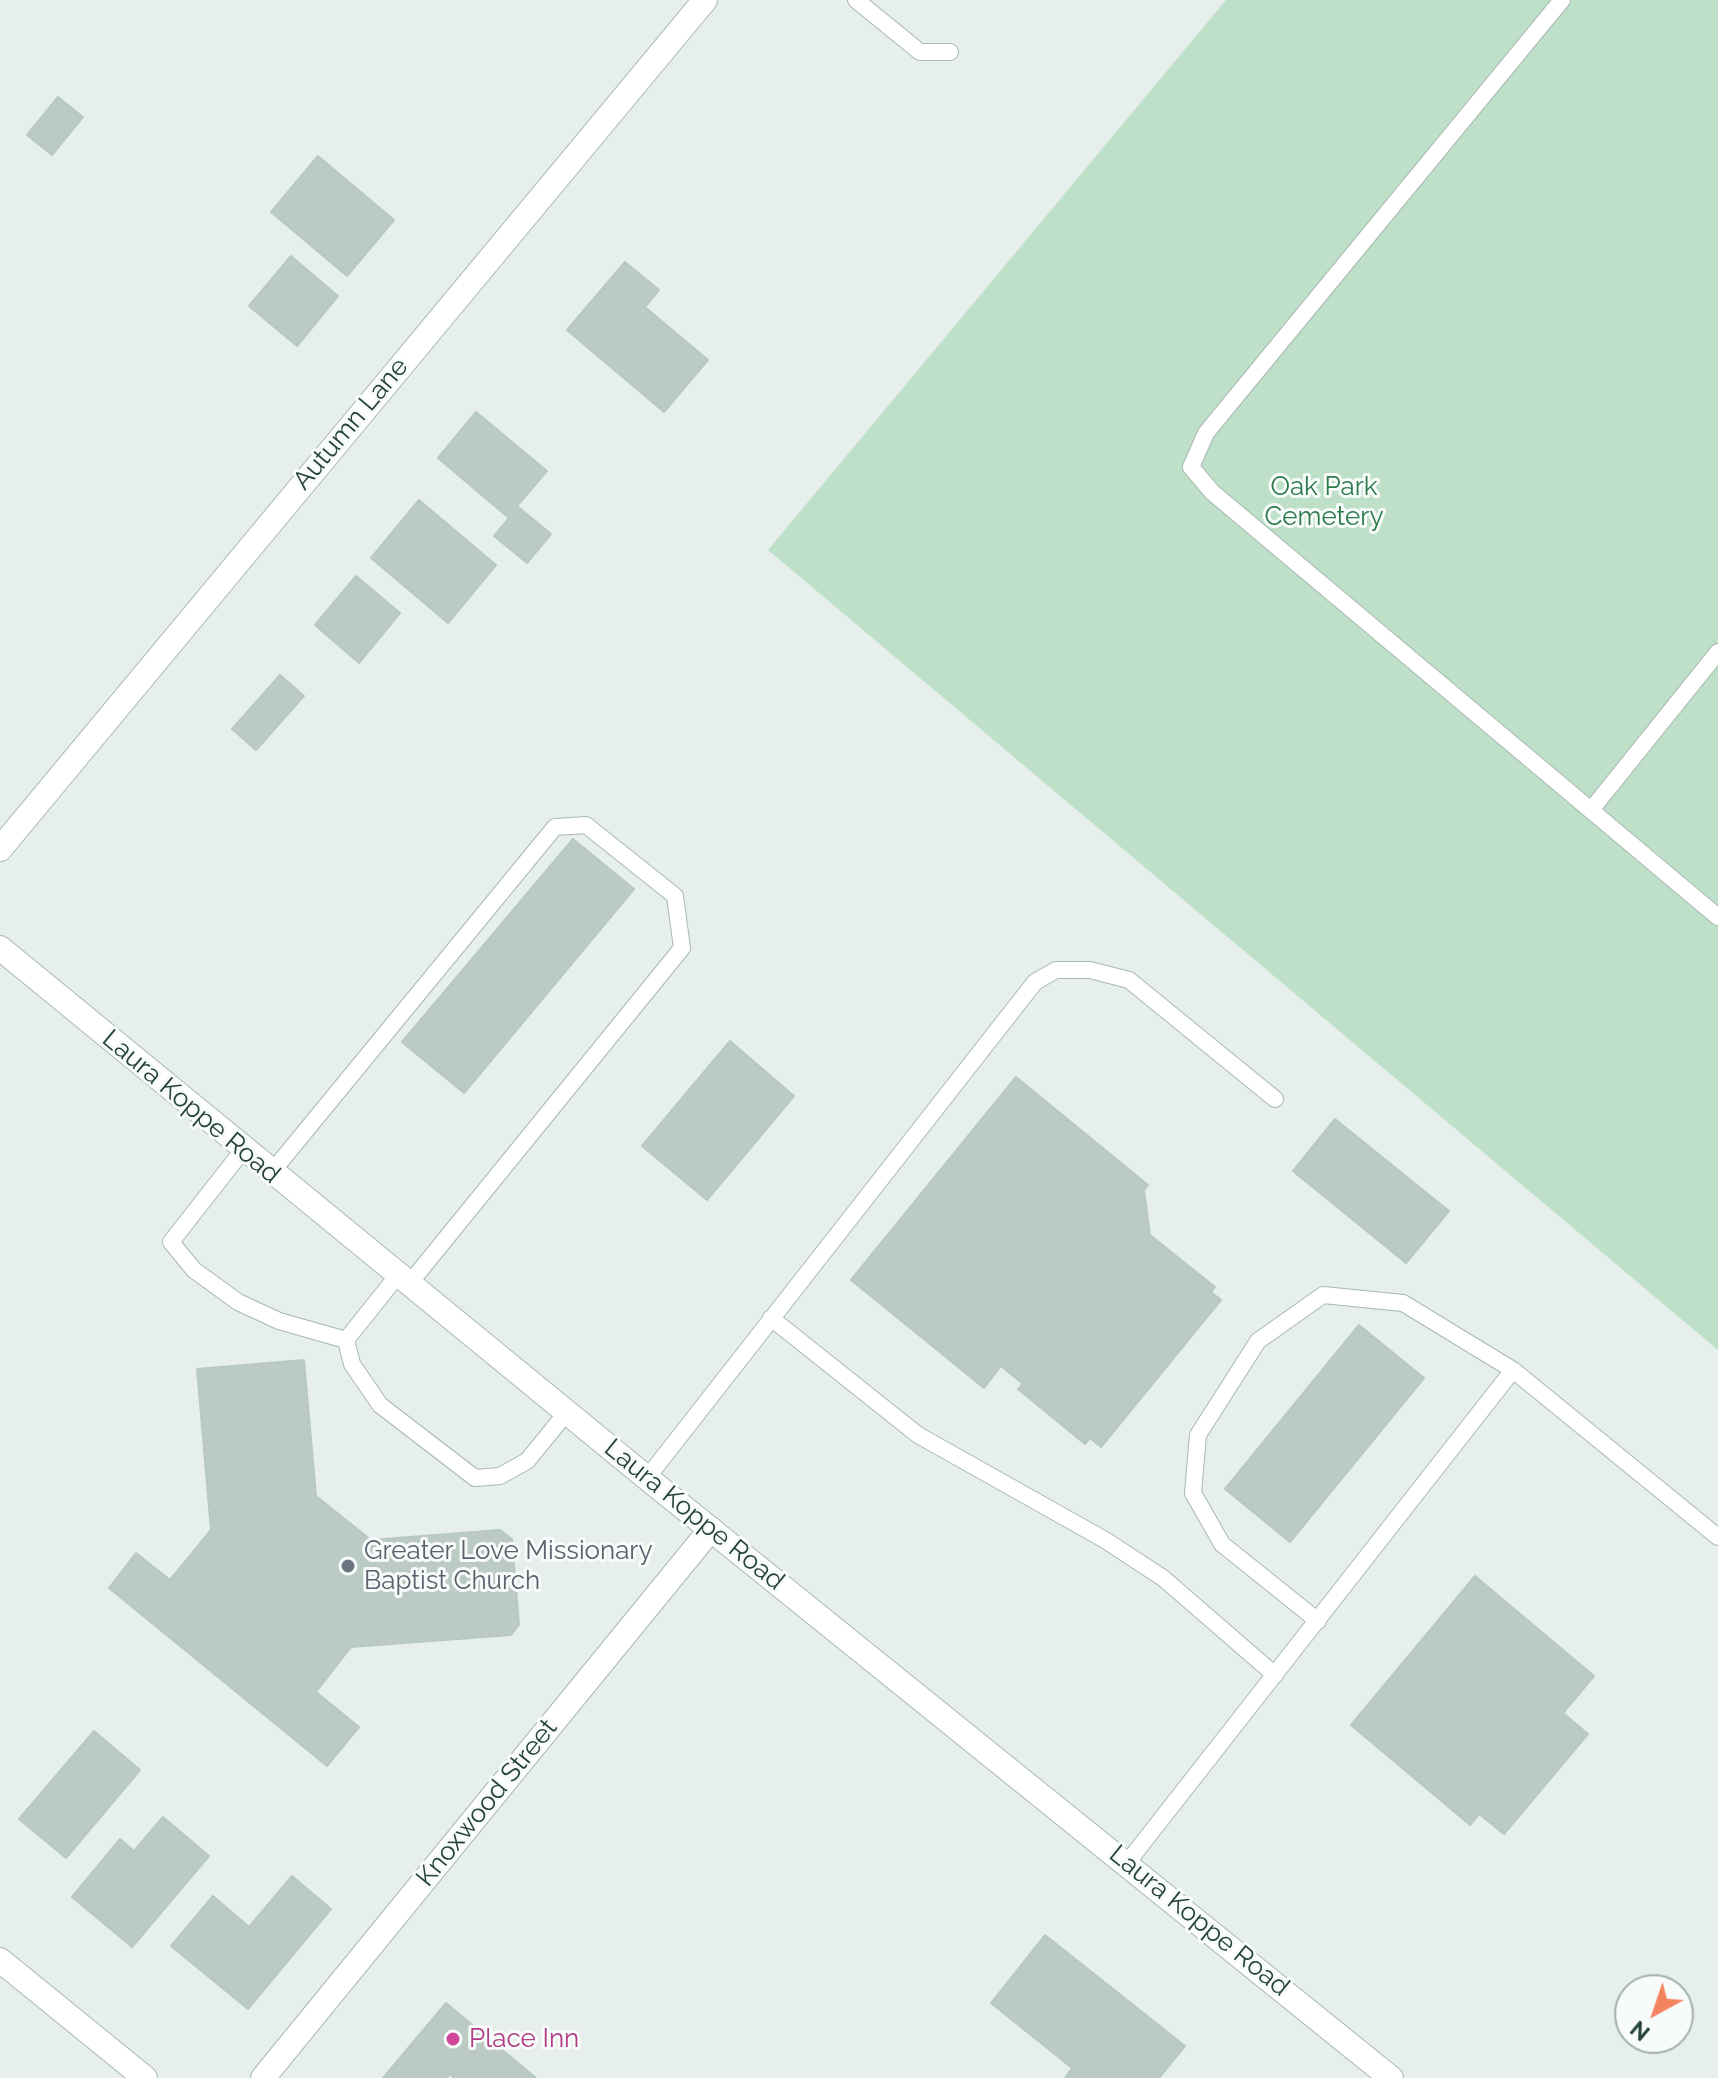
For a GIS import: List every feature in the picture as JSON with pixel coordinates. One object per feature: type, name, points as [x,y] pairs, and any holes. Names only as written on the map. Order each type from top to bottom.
[{"type":"street","name":"Autumn Lane","points":[[0,849],[705,0]]},
{"type":"street","name":"Laura Koppe Road","points":[[0,948],[271,1173],[1391,2078]]},
{"type":"street","name":"Knoxwood Street","points":[[263,2078],[711,1529]]},
{"type":"street","points":[[0,1960],[145,2078]]},
{"type":"lane","points":[[856,0],[920,52],[950,52]]},
{"type":"lane","points":[[1562,0],[1206,433],[1191,467],[1212,492],[1718,917]]},
{"type":"lane","points":[[1591,810],[1718,652]]},
{"type":"lane","points":[[271,1173],[555,827],[586,825],[675,896],[682,948],[403,1280],[346,1340]]},
{"type":"lane","points":[[647,1478],[1035,982],[1056,970],[1090,970],[1129,980],[1275,1099]]},
{"type":"lane","points":[[243,1150],[171,1242],[194,1270],[238,1302],[279,1321],[346,1340]]},
{"type":"lane","points":[[1318,1621],[1222,1544],[1193,1493],[1198,1435],[1258,1341],[1323,1295],[1403,1303],[1513,1370],[1718,1537]]},
{"type":"lane","points":[[771,1318],[918,1435],[1105,1540],[1163,1578],[1275,1675]]},
{"type":"lane","points":[[346,1340],[352,1364],[380,1405],[475,1478],[500,1476],[527,1461],[567,1412]]},
{"type":"lane","points":[[1127,1863],[1513,1370]]},
{"type":"green space","name":"Oak Park Cemetery","points":[[1226,0],[1718,0],[1718,1350],[768,550]]},
{"type":"building","points":[[58,97],[83,117],[52,155],[27,135]]},
{"type":"building","points":[[318,156],[394,220],[347,276],[271,212]]},
{"type":"building","points":[[291,256],[338,296],[297,346],[249,306]]},
{"type":"building","points":[[625,262],[659,290],[645,307],[708,360],[664,412],[567,330]]},
{"type":"building","points":[[476,412],[547,471],[517,506],[551,534],[527,563],[494,536],[509,518],[438,458]]},
{"type":"building","points":[[419,500],[496,565],[448,623],[371,558]]},
{"type":"building","points":[[356,576],[400,613],[359,663],[315,625]]},
{"type":"building","points":[[280,675],[304,696],[256,750],[232,729]]},
{"type":"building","points":[[573,839],[634,889],[464,1093],[402,1042]]},
{"type":"building","points":[[730,1041],[794,1096],[707,1200],[642,1146]]},
{"type":"building","points":[[1016,1077],[1148,1185],[1144,1190],[1150,1235],[1215,1287],[1211,1292],[1221,1300],[1101,1447],[1090,1438],[1085,1444],[1018,1389],[1023,1384],[1001,1366],[984,1388],[851,1280]]},
{"type":"building","points":[[1335,1119],[1449,1211],[1406,1263],[1293,1171]]},
{"type":"building","points":[[1359,1325],[1424,1378],[1290,1542],[1225,1489]]},
{"type":"building","name":"Greater Love Missionary Baptist Church","points":[[304,1360],[316,1496],[371,1540],[500,1530],[512,1539],[519,1625],[511,1635],[351,1647],[316,1692],[359,1727],[327,1766],[109,1588],[136,1553],[170,1580],[211,1530],[197,1369]]},
{"type":"building","points":[[1475,1576],[1594,1676],[1563,1713],[1588,1734],[1504,1834],[1479,1814],[1470,1825],[1351,1725]]},
{"type":"building","points":[[94,1731],[140,1770],[66,1858],[19,1819]]},
{"type":"building","points":[[163,1817],[209,1856],[132,1947],[72,1897],[120,1839],[134,1851]]},
{"type":"building","points":[[292,1876],[331,1909],[248,2009],[171,1946],[213,1896],[249,1927]]},
{"type":"building","points":[[1045,1935],[1185,2046],[1159,2078],[1065,2078],[1072,2068],[991,2003]]},
{"type":"building","name":"Place Inn","points":[[446,2003],[536,2078],[454,2078],[450,2074],[447,2078],[383,2078]]},
{"type":"place","name":"Greater Love Missionary Baptist Church","points":[[348,1566]]},
{"type":"place","name":"Place Inn","points":[[453,2039]]}]
